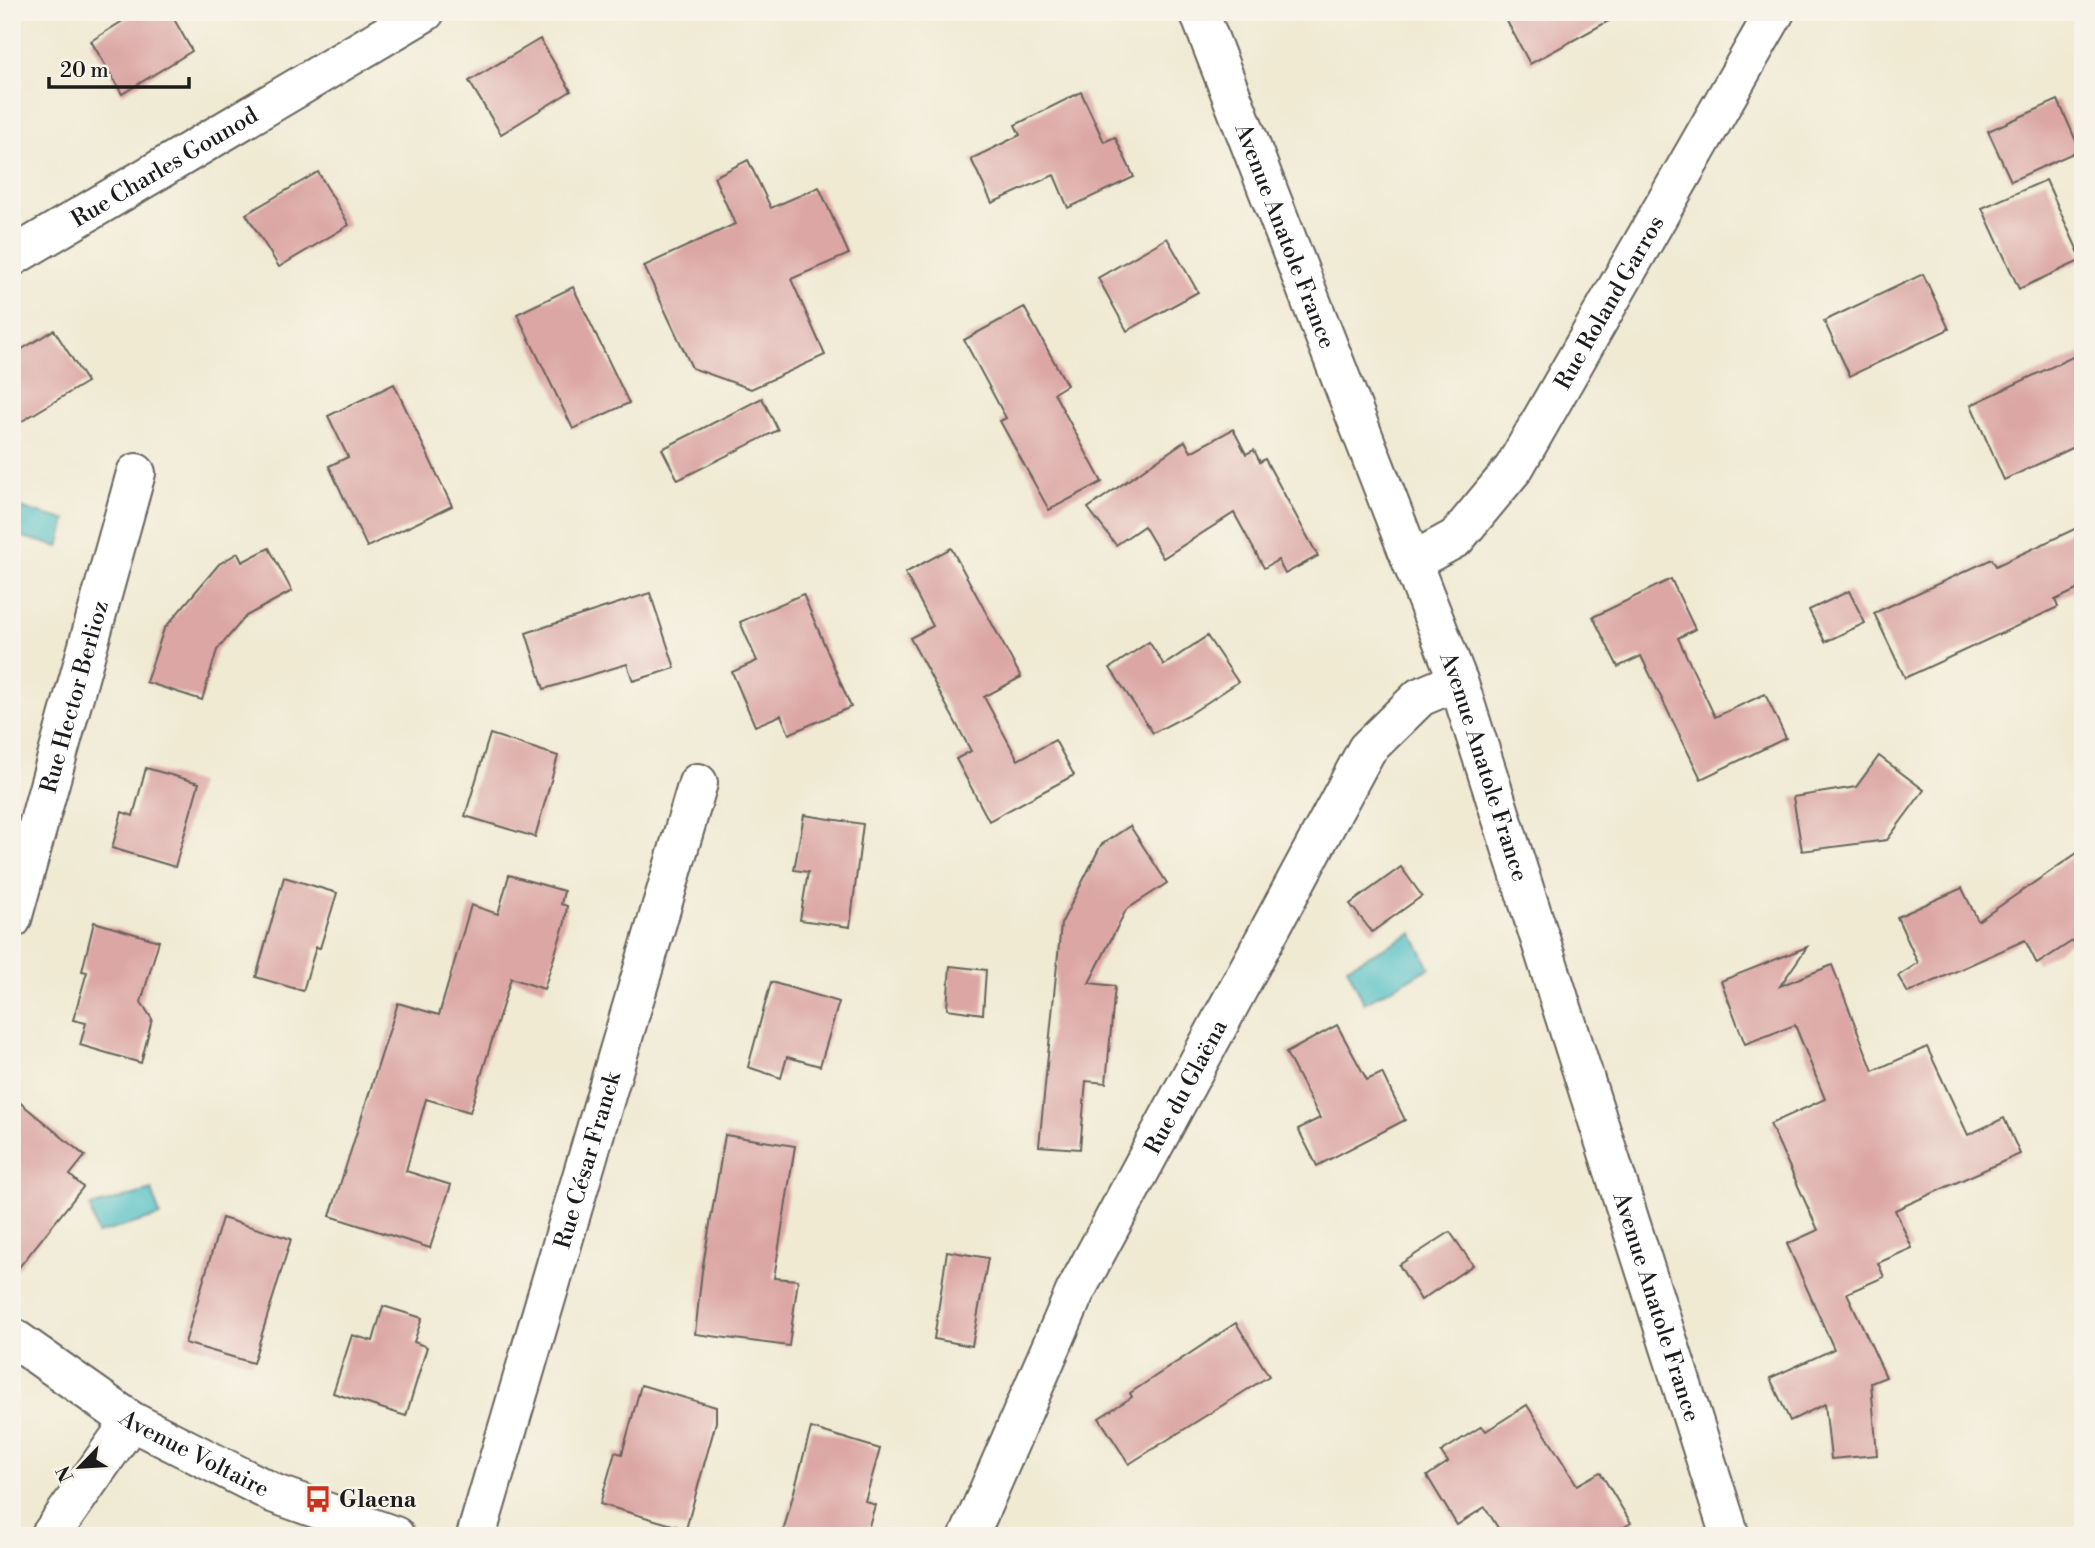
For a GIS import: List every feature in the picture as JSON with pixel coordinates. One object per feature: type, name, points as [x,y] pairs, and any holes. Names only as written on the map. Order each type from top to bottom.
[{"type":"street","name":"Rue Charles Gounod","points":[[12,257],[425,12]]},
{"type":"street","name":"Avenue Anatole France","points":[[1199,12],[1458,681],[1730,1536]]},
{"type":"street","name":"Rue Roland Garros","points":[[1412,562],[1456,538],[1514,468],[1775,12]]},
{"type":"street","name":"Rue Hector Berlioz","points":[[12,919],[136,473]]},
{"type":"street","name":"Rue du Glaëna","points":[[969,1536],[1075,1293],[1367,749],[1420,697],[1458,681]]},
{"type":"street","name":"Rue César Franck","points":[[475,1536],[698,783]]},
{"type":"street","name":"Avenue Voltaire","points":[[12,1337],[131,1420],[275,1494],[395,1536]]},
{"type":"street","points":[[50,1536],[131,1420]]},
{"type":"water","points":[[12,506],[66,520],[59,547],[12,534]]},
{"type":"water","points":[[1412,933],[1430,968],[1364,1003],[1347,967]]},
{"type":"water","points":[[152,1190],[160,1216],[97,1234],[90,1207]]},
{"type":"building","points":[[137,12],[170,12],[192,51],[122,94],[91,41]]},
{"type":"building","points":[[1502,12],[1625,12],[1530,64]]},
{"type":"building","points":[[540,39],[571,91],[501,134],[469,81]]},
{"type":"building","points":[[1081,92],[1104,142],[1115,137],[1134,177],[1068,208],[1054,175],[992,203],[971,159],[1020,135],[1015,125]]},
{"type":"building","points":[[2058,100],[2080,150],[2011,181],[1988,131]]},
{"type":"building","points":[[748,160],[771,208],[819,187],[849,254],[791,279],[825,355],[751,389],[692,368],[644,266],[735,224],[714,177]]},
{"type":"building","points":[[318,172],[349,225],[279,267],[246,214]]},
{"type":"building","points":[[2046,180],[2082,260],[2019,289],[1982,208]]},
{"type":"building","points":[[1167,238],[1198,292],[1127,331],[1098,278]]},
{"type":"building","points":[[1923,274],[1949,329],[1850,376],[1824,321]]},
{"type":"building","points":[[573,287],[629,403],[573,429],[517,314]]},
{"type":"building","points":[[1024,307],[1067,385],[1054,393],[1102,482],[1049,510],[1000,421],[1006,418],[964,340]]},
{"type":"building","points":[[54,330],[87,382],[12,427],[12,355]]},
{"type":"building","points":[[2083,352],[2083,443],[2004,480],[1971,405]]},
{"type":"building","points":[[394,384],[452,506],[367,547],[329,466],[348,457],[328,416]]},
{"type":"building","points":[[762,398],[778,430],[678,480],[662,449]]},
{"type":"building","points":[[1233,429],[1246,454],[1254,450],[1260,462],[1265,459],[1318,556],[1285,574],[1278,560],[1264,568],[1234,513],[1163,558],[1144,526],[1116,545],[1088,508],[1185,441],[1191,452]]},
{"type":"building","points":[[2083,525],[2083,587],[2055,600],[2058,607],[1905,678],[1874,613],[1992,559],[1996,566]]},
{"type":"building","points":[[269,548],[292,591],[246,616],[217,650],[202,700],[146,682],[164,629],[219,564],[238,553],[242,562]]},
{"type":"building","points":[[951,548],[1021,677],[984,697],[1018,760],[1055,740],[1074,775],[989,821],[956,759],[971,751],[910,638],[933,626],[905,573]]},
{"type":"building","points":[[1671,579],[1695,629],[1678,638],[1715,717],[1765,694],[1786,738],[1701,779],[1641,656],[1618,667],[1593,617]]},
{"type":"building","points":[[1849,591],[1865,623],[1825,642],[1809,610]]},
{"type":"building","points":[[650,593],[675,668],[633,681],[627,664],[544,689],[526,633]]},
{"type":"building","points":[[803,594],[851,707],[789,734],[781,715],[755,726],[732,672],[757,661],[740,622]]},
{"type":"building","points":[[1207,636],[1238,682],[1190,714],[1153,733],[1110,668],[1149,642],[1164,665]]},
{"type":"building","points":[[490,734],[558,756],[535,837],[465,816]]},
{"type":"building","points":[[1879,756],[1924,790],[1887,840],[1802,851],[1793,797],[1856,787]]},
{"type":"building","points":[[146,768],[199,783],[175,867],[112,848],[122,812],[133,816]]},
{"type":"building","points":[[804,815],[863,824],[850,927],[800,920],[808,872],[794,870]]},
{"type":"building","points":[[1130,826],[1167,883],[1126,910],[1089,983],[1115,986],[1106,1083],[1086,1081],[1080,1149],[1039,1146],[1061,924],[1101,845]]},
{"type":"building","points":[[2083,849],[2083,934],[2037,964],[2025,940],[1908,993],[1898,976],[1918,963],[1897,917],[1962,888],[1978,921]]},
{"type":"building","points":[[1401,867],[1422,896],[1372,932],[1350,904]]},
{"type":"building","points":[[509,875],[564,891],[561,904],[567,906],[565,922],[544,989],[511,978],[470,1112],[426,1099],[406,1171],[451,1185],[430,1248],[330,1216],[398,1003],[439,1015],[471,905],[498,914]]},
{"type":"building","points":[[284,877],[337,893],[320,948],[316,947],[303,991],[256,977]]},
{"type":"building","points":[[94,922],[159,941],[141,1002],[152,1019],[141,1063],[80,1045],[86,1023],[73,1020],[87,972],[82,971]]},
{"type":"building","points":[[1807,947],[1780,986],[1832,965],[1873,1071],[1927,1047],[1968,1135],[2004,1118],[2020,1154],[1895,1210],[1912,1248],[1878,1263],[1884,1277],[1847,1293],[1886,1377],[1871,1383],[1877,1455],[1831,1459],[1825,1404],[1790,1421],[1770,1378],[1834,1349],[1787,1244],[1818,1230],[1770,1124],[1825,1099],[1795,1025],[1745,1044],[1721,981]]},
{"type":"building","points":[[950,966],[986,970],[983,1014],[947,1009]]},
{"type":"building","points":[[771,982],[839,1002],[820,1066],[787,1057],[781,1078],[748,1067]]},
{"type":"building","points":[[1337,1025],[1367,1080],[1382,1073],[1405,1120],[1317,1166],[1298,1129],[1320,1118],[1286,1053]]},
{"type":"building","points":[[12,1096],[85,1156],[70,1175],[83,1187],[12,1276]]},
{"type":"building","points":[[725,1135],[795,1146],[774,1278],[798,1280],[789,1346],[695,1334],[702,1271]]},
{"type":"building","points":[[222,1218],[291,1239],[253,1363],[185,1343]]},
{"type":"building","points":[[1450,1232],[1473,1265],[1421,1300],[1399,1265]]},
{"type":"building","points":[[947,1251],[988,1258],[972,1346],[934,1339]]},
{"type":"building","points":[[383,1306],[422,1318],[414,1342],[427,1347],[406,1416],[333,1393],[352,1335],[373,1341]]},
{"type":"building","points":[[1236,1323],[1269,1376],[1129,1464],[1099,1418],[1132,1397],[1130,1393]]},
{"type":"building","points":[[641,1385],[716,1407],[716,1422],[686,1529],[600,1504],[615,1452],[622,1454]]},
{"type":"building","points":[[1527,1405],[1577,1485],[1600,1472],[1631,1523],[1609,1536],[1503,1536],[1485,1507],[1457,1525],[1427,1476],[1448,1462],[1441,1452],[1482,1426],[1486,1431]]},
{"type":"building","points":[[811,1428],[880,1449],[865,1501],[875,1505],[866,1536],[782,1536]]},
{"type":"place","name":"Glaena","points":[[318,1499]]}]
